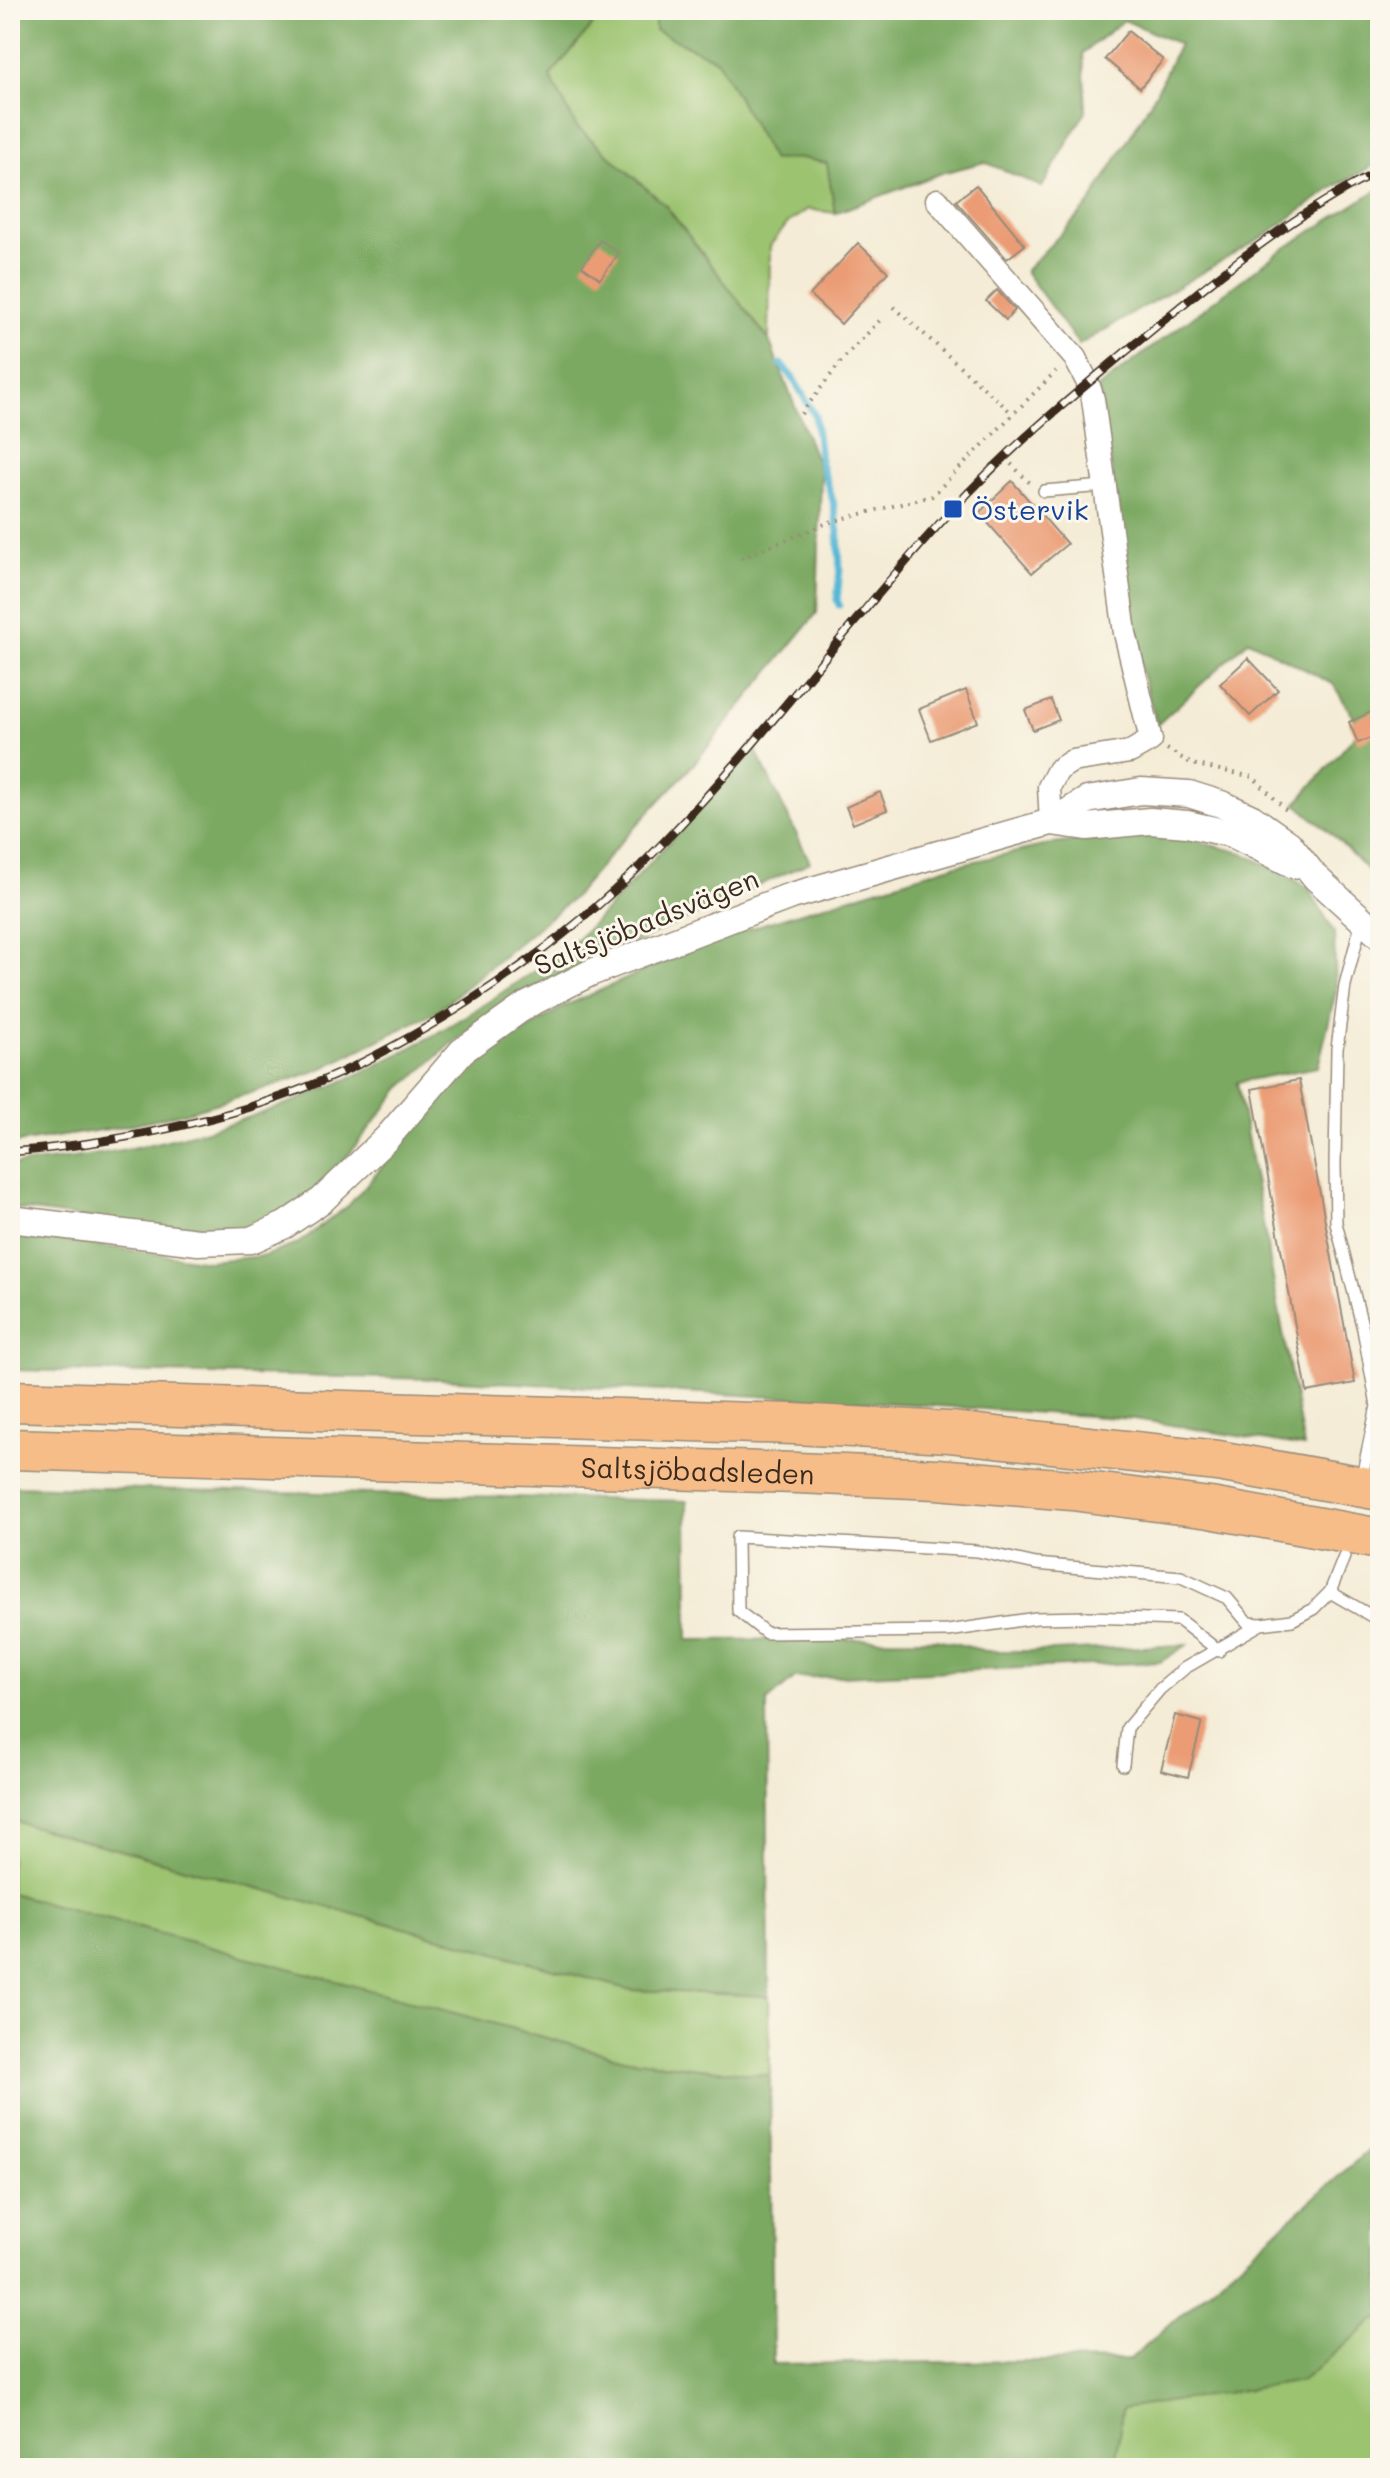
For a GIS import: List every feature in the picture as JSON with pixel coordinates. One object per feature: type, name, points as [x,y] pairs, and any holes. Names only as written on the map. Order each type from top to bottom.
[{"type":"highway","name":"Saltsjöbadsleden","points":[[10,1401],[777,1423],[950,1432],[1372,1478]]},
{"type":"highway","name":"Saltsjöbadsleden","points":[[10,1449],[937,1479],[1072,1490],[1196,1506],[1380,1539]]},
{"type":"street","points":[[937,200],[1075,358],[1093,399],[1125,633],[1151,740],[1130,752],[1072,761],[1058,770],[1049,787],[1051,822]]},
{"type":"street","name":"Saltsjöbadsvägen","points":[[10,1219],[198,1242],[251,1240],[285,1225],[322,1200],[387,1138],[462,1051],[525,1006],[638,953],[699,933],[788,897],[1051,822],[1086,827],[1150,821],[1187,824],[1232,834],[1315,877],[1371,928]]},
{"type":"lane","points":[[1044,491],[1104,486]]},
{"type":"lane","name":"Saltsjöbadsvägen","points":[[1371,928],[1345,985],[1337,1049],[1335,1164],[1336,1223],[1363,1329],[1377,1406],[1372,1478]]},
{"type":"lane","points":[[1219,1651],[1179,1620],[1075,1617],[1012,1620],[948,1631],[766,1633],[738,1611],[737,1537],[977,1551],[1036,1564],[1181,1577],[1227,1598],[1248,1623],[1261,1624],[1292,1620],[1313,1609],[1330,1592],[1344,1557]]},
{"type":"lane","points":[[1330,1592],[1380,1621]]},
{"type":"lane","points":[[1123,1765],[1127,1728],[1152,1698],[1185,1668],[1261,1624]]},
{"type":"path","points":[[894,307],[1013,414]]},
{"type":"path","points":[[801,414],[843,359],[883,317]]},
{"type":"path","points":[[741,558],[830,522],[932,496],[1061,365],[1075,358]]},
{"type":"path","points":[[1011,464],[1029,483],[1044,491]]},
{"type":"green space","points":[[10,10],[583,10],[593,25],[550,76],[576,126],[665,205],[769,340],[821,473],[817,613],[692,766],[574,897],[437,1011],[321,1069],[273,1086],[188,1112],[115,1128],[10,1144]]},
{"type":"green space","points":[[583,10],[655,10],[655,30],[717,60],[773,160],[802,158],[827,163],[835,213],[808,209],[788,223],[770,246],[769,340],[665,205],[576,126],[550,76],[593,25]]},
{"type":"green space","points":[[655,10],[1380,10],[1380,162],[1334,187],[1266,235],[1079,345],[1025,271],[1089,205],[1156,93],[1179,44],[1124,20],[1083,53],[1086,111],[1042,187],[985,162],[942,173],[835,213],[827,163],[802,158],[773,160],[717,60],[655,30]]},
{"type":"green space","points":[[1380,188],[1380,883],[1333,835],[1296,804],[1361,729],[1333,684],[1249,640],[1157,725],[1141,670],[1098,388],[1279,252]]},
{"type":"green space","points":[[754,747],[810,862],[530,991],[455,1041],[401,1088],[342,1163],[288,1213],[247,1229],[209,1234],[10,1208],[10,1165],[145,1145],[274,1109],[336,1084],[456,1022],[577,939]]},
{"type":"green space","points":[[1129,834],[1192,840],[1243,853],[1308,887],[1334,932],[1336,991],[1318,1067],[1237,1082],[1304,1447],[1135,1419],[908,1404],[440,1379],[10,1370],[10,1233],[208,1261],[264,1256],[297,1244],[349,1205],[470,1064],[565,1006],[721,937],[948,867],[1052,844]]},
{"type":"green space","points":[[10,1486],[687,1501],[688,1640],[937,1639],[986,1651],[1187,1645],[1160,1662],[795,1678],[767,1702],[769,1996],[631,1990],[10,1820]]},
{"type":"green space","points":[[10,1820],[631,1990],[769,1996],[770,2076],[628,2060],[10,1893]]},
{"type":"green space","points":[[10,1893],[628,2060],[770,2076],[773,2364],[1129,2360],[1380,2140],[1380,2316],[1301,2381],[1122,2409],[1115,2468],[10,2468]]},
{"type":"green space","points":[[1380,2316],[1380,2468],[1115,2468],[1122,2409],[1301,2381]]},
{"type":"building","points":[[1128,31],[1163,60],[1140,88],[1105,59]]},
{"type":"building","points":[[976,185],[1025,245],[1007,259],[956,201]]},
{"type":"building","points":[[600,240],[619,253],[600,279],[582,266]]},
{"type":"building","points":[[858,243],[888,272],[841,324],[810,295]]},
{"type":"building","points":[[997,290],[1015,310],[1006,320],[986,301]]},
{"type":"building","points":[[1012,481],[1067,544],[1032,573],[979,513]]},
{"type":"building","points":[[1248,658],[1278,690],[1250,716],[1220,684]]},
{"type":"building","points":[[966,690],[978,722],[931,740],[919,709]]},
{"type":"building","points":[[1051,700],[1059,720],[1033,730],[1025,710]]},
{"type":"building","points":[[1380,708],[1380,734],[1358,743],[1349,722]]},
{"type":"building","points":[[880,792],[887,810],[853,824],[846,807]]},
{"type":"building","points":[[1299,1080],[1355,1383],[1307,1392],[1252,1089]]},
{"type":"building","points":[[1175,1715],[1202,1722],[1188,1777],[1161,1770]]},
{"type":"waterway","points":[[781,364],[815,416],[820,461],[833,501],[838,532],[839,605]]},
{"type":"railway","points":[[10,1152],[148,1133],[241,1110],[285,1095],[329,1078],[409,1038],[524,964],[596,907],[662,844],[737,762],[915,551],[1026,437],[1238,261],[1321,203],[1380,171]]},
{"type":"place","name":"Östervik","points":[[953,509]]}]
